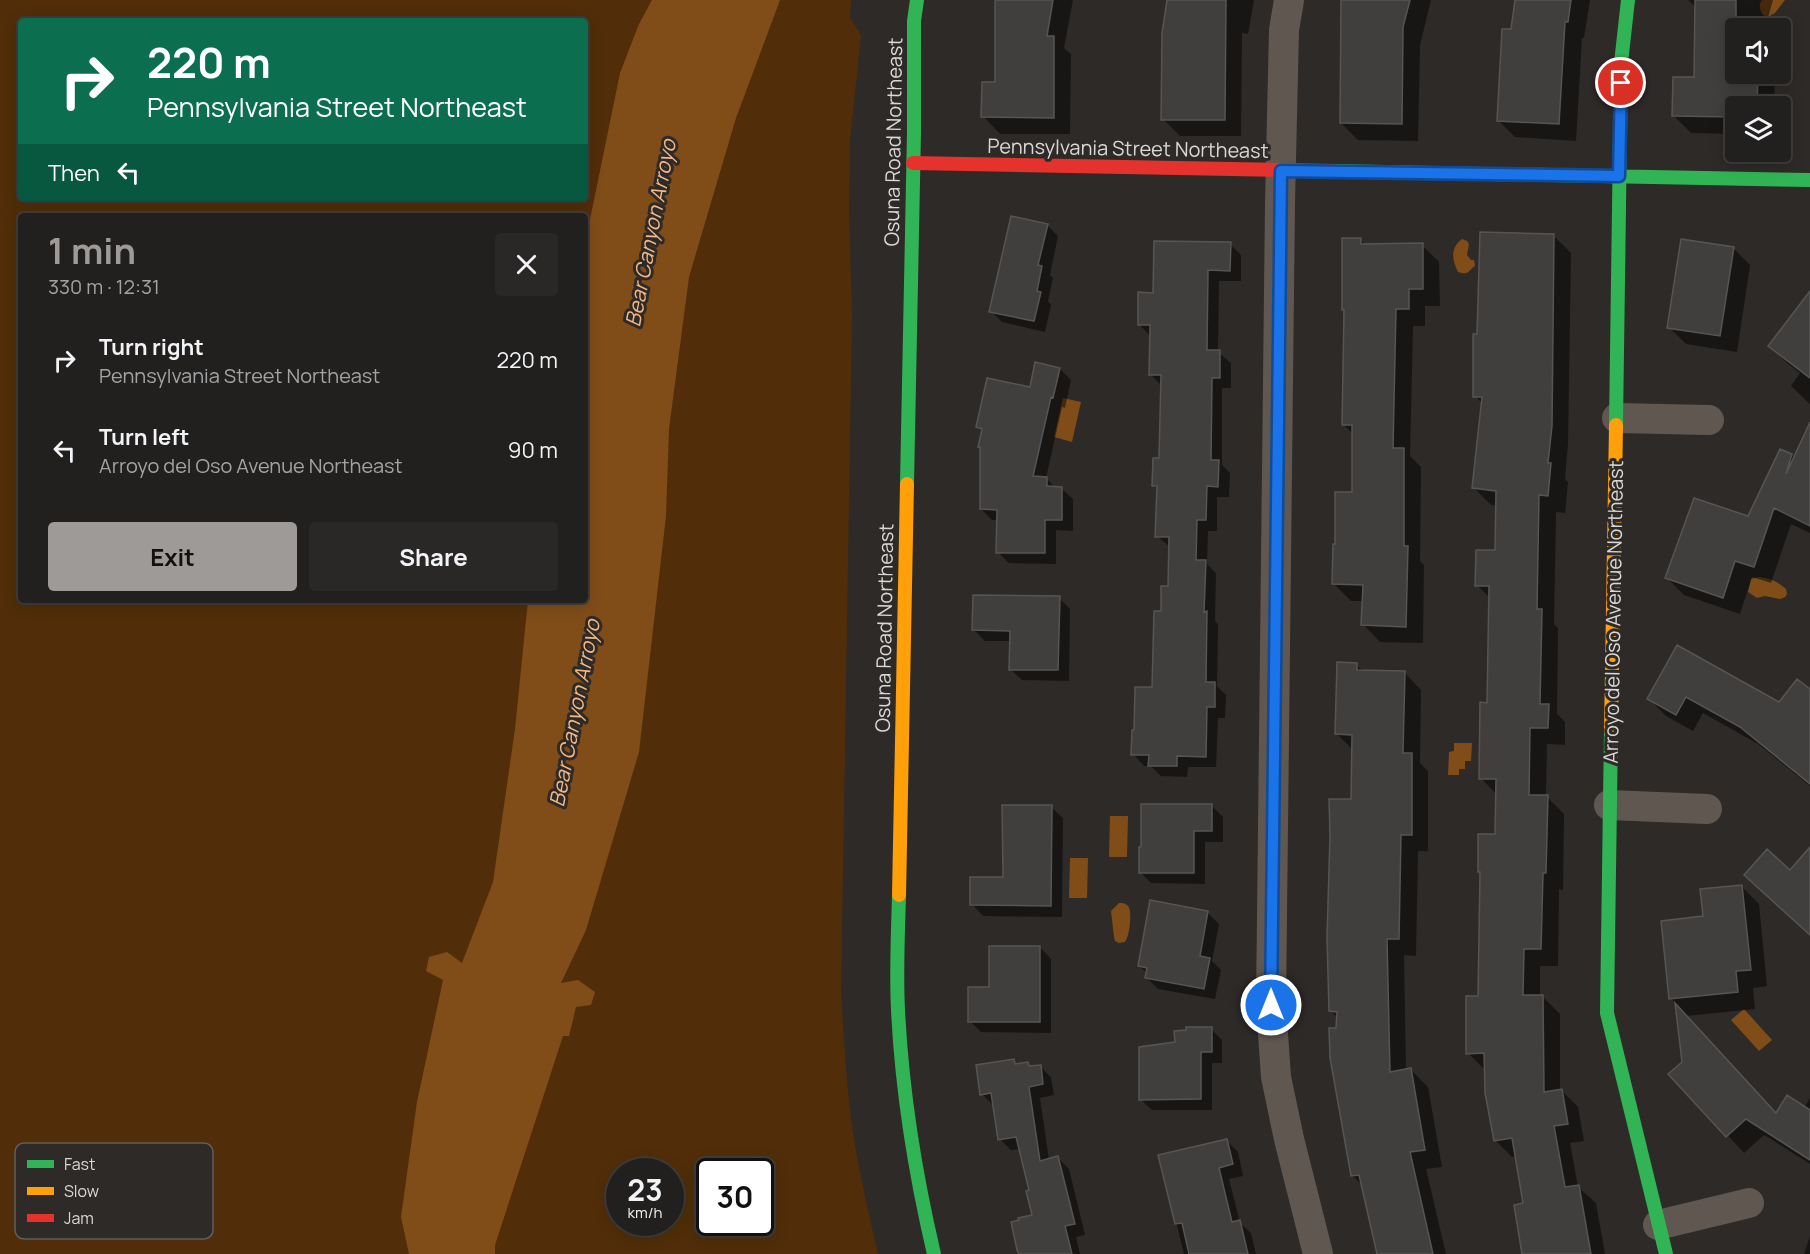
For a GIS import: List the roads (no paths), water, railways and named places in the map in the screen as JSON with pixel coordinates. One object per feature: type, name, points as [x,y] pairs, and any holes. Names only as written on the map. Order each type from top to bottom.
[{"type":"street","name":"Osuna Road Northeast","points":[[917,0],[914,21],[897,1016],[905,1105],[914,1164],[934,1254]]},
{"type":"street","points":[[1289,0],[1284,30],[1281,171],[1271,1005],[1276,1077],[1318,1254]]},
{"type":"street","name":"Arroyo del Oso Avenue Northeast","points":[[1628,0],[1621,63],[1607,1013],[1666,1254]]},
{"type":"street","name":"Pennsylvania Street Northeast","points":[[913,164],[1810,180]]},
{"type":"street","points":[[1617,418],[1709,420]]},
{"type":"street","points":[[1609,805],[1707,809]]},
{"type":"street","points":[[1658,1225],[1749,1203]]},
{"type":"water","name":"Bear Canyon Arroyo","points":[[652,0],[780,0],[736,118],[689,277],[669,429],[666,516],[639,752],[586,930],[561,983],[578,980],[595,992],[591,1005],[576,1007],[569,1036],[563,1036],[495,1245],[495,1254],[409,1254],[401,1217],[417,1102],[443,980],[426,971],[429,957],[447,952],[462,963],[493,882],[515,729],[528,603],[588,603],[588,229],[620,73],[639,24]]},
{"type":"water","points":[[1762,0],[1785,0],[1775,13],[1768,17],[1763,15],[1760,9]]},
{"type":"water","points":[[1462,239],[1469,244],[1467,255],[1474,260],[1475,266],[1465,273],[1458,272],[1453,259],[1455,246]]},
{"type":"water","points":[[1063,398],[1081,402],[1072,442],[1054,437]]},
{"type":"water","points":[[1759,577],[1777,582],[1786,589],[1785,597],[1780,599],[1765,596],[1757,598],[1748,592],[1751,579]]},
{"type":"water","points":[[1454,743],[1472,743],[1471,761],[1465,761],[1465,769],[1459,769],[1459,775],[1448,775],[1449,752],[1454,751]]},
{"type":"water","points":[[1110,816],[1128,816],[1127,857],[1109,857]]},
{"type":"water","points":[[1070,858],[1088,858],[1087,898],[1069,898]]},
{"type":"water","points":[[1119,903],[1128,906],[1130,919],[1125,942],[1119,943],[1114,937],[1111,911]]},
{"type":"water","points":[[1744,1009],[1772,1040],[1759,1051],[1731,1020]]}]
